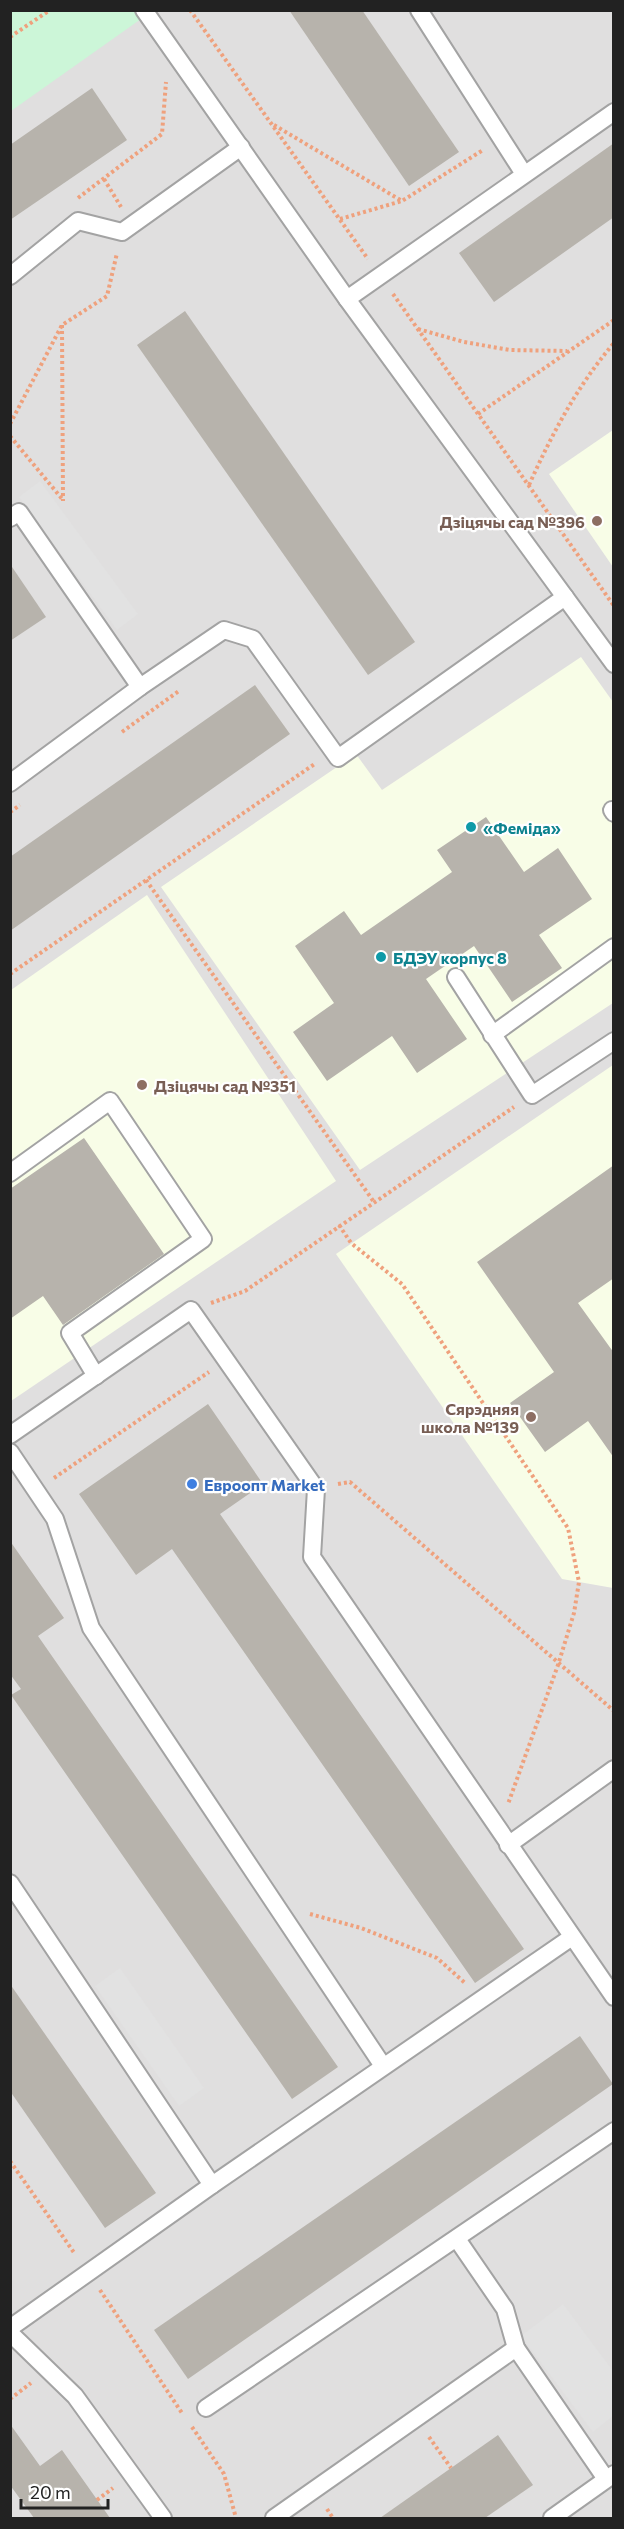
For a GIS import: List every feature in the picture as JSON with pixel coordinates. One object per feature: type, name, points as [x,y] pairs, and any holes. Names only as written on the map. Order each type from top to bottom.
[{"type":"lane","points":[[144,10],[347,299],[614,664]]},
{"type":"lane","points":[[419,10],[524,174]]},
{"type":"lane","points":[[347,299],[614,112]]},
{"type":"lane","points":[[10,276],[78,221],[122,232],[241,147]]},
{"type":"lane","points":[[10,518],[19,512],[140,687]]},
{"type":"lane","points":[[10,783],[140,687],[224,630],[253,639],[338,758],[565,597]]},
{"type":"lane","points":[[492,1035],[614,947]]},
{"type":"lane","points":[[456,977],[532,1095],[612,1044]]},
{"type":"lane","points":[[10,1173],[110,1101],[203,1239],[70,1333],[96,1376]]},
{"type":"lane","points":[[10,1435],[191,1310],[316,1489],[312,1557],[614,1997]]},
{"type":"lane","points":[[10,1452],[55,1519],[91,1628],[383,2066]]},
{"type":"lane","points":[[503,1838],[614,1769]]},
{"type":"lane","points":[[10,1883],[212,2185]]},
{"type":"lane","points":[[10,2328],[481,1997],[572,1937]]},
{"type":"lane","points":[[206,2408],[614,2131]]},
{"type":"lane","points":[[457,2239],[505,2309],[516,2348],[610,2476],[552,2518]]},
{"type":"lane","points":[[10,2333],[75,2396],[163,2518]]},
{"type":"lane","points":[[274,2518],[516,2348]]},
{"type":"path","points":[[10,37],[50,10]]},
{"type":"path","points":[[190,10],[614,606]]},
{"type":"path","points":[[76,200],[162,134],[168,45]]},
{"type":"path","points":[[271,123],[402,201]]},
{"type":"path","points":[[339,219],[402,201],[502,138]]},
{"type":"path","points":[[10,424],[62,325],[107,296]]},
{"type":"path","points":[[477,414],[614,320]]},
{"type":"path","points":[[10,436],[63,501],[62,325]]},
{"type":"path","points":[[417,328],[464,342],[510,350],[567,351]]},
{"type":"path","points":[[529,486],[552,433],[574,395],[614,343]]},
{"type":"path","points":[[117,736],[185,687]]},
{"type":"path","points":[[10,974],[333,751]]},
{"type":"path","points":[[10,812],[30,798]]},
{"type":"path","points":[[146,880],[374,1202]]},
{"type":"path","points":[[191,1310],[245,1291],[532,1095]]},
{"type":"path","points":[[339,1226],[351,1243],[402,1284],[568,1528],[579,1582],[574,1613],[503,1838]]},
{"type":"path","points":[[37,1491],[226,1360]]},
{"type":"path","points":[[316,1489],[350,1482],[614,1712]]},
{"type":"path","points":[[276,1904],[361,1928],[437,1958],[481,1997]]},
{"type":"path","points":[[10,2161],[185,2417]]},
{"type":"path","points":[[10,2399],[34,2380]]},
{"type":"path","points":[[191,2426],[224,2474],[236,2518]]},
{"type":"path","points":[[423,2429],[451,2468]]},
{"type":"path","points":[[97,2500],[118,2484]]},
{"type":"shaded area","points":[[11,11],[613,11],[613,2518],[11,2518]]},
{"type":"shaded area","name":"Дзіцячы сад №396","points":[[613,430],[613,567],[549,474]]},
{"type":"shaded area","points":[[40,481],[138,614],[117,630],[19,497]]},
{"type":"shaded area","points":[[581,657],[613,702],[613,1003],[360,1170],[161,887],[356,754],[382,790]]},
{"type":"shaded area","name":"Дзіцячы сад №351","points":[[147,895],[336,1181],[11,1401],[11,990]]},
{"type":"shaded area","name":"Сярэдняя школа №139","points":[[613,1065],[613,1588],[562,1579],[336,1254]]},
{"type":"shaded area","points":[[120,1968],[204,2088],[179,2106],[95,1986]]},
{"type":"shaded area","points":[[563,2304],[613,2371],[613,2416],[593,2432],[521,2336]]},
{"type":"green space","points":[[11,11],[134,11],[141,19],[11,111]]},
{"type":"building","points":[[289,10],[362,10],[459,152],[409,186]]},
{"type":"building","points":[[92,88],[127,140],[10,220],[10,145]]},
{"type":"building","points":[[614,143],[614,217],[494,302],[459,253]]},
{"type":"building","points":[[185,311],[415,642],[368,675],[137,345]]},
{"type":"building","points":[[10,564],[46,617],[10,641]]},
{"type":"building","points":[[255,685],[290,734],[10,931],[10,857]]},
{"type":"building","name":"БДЭУ корпус 8","points":[[486,817],[524,872],[558,848],[592,899],[539,935],[562,968],[512,1002],[474,946],[426,979],[467,1039],[417,1073],[392,1036],[327,1081],[293,1032],[334,1003],[295,946],[344,911],[361,935],[452,872],[437,850]]},
{"type":"building","points":[[84,1138],[164,1254],[63,1325],[43,1296],[10,1319],[10,1189]]},
{"type":"building","points":[[614,1165],[614,1278],[578,1303],[614,1353],[614,1458],[588,1421],[545,1452],[510,1403],[554,1372],[477,1262]]},
{"type":"building","points":[[208,1404],[263,1484],[220,1514],[524,1949],[475,1983],[172,1549],[136,1575],[79,1494]]},
{"type":"building","points":[[10,1541],[64,1618],[38,1636],[338,2067],[292,2099],[11,1695],[21,1689],[10,1674]]},
{"type":"building","points":[[10,1984],[156,2193],[105,2228],[10,2091]]},
{"type":"building","points":[[580,2036],[613,2084],[188,2379],[154,2330]]},
{"type":"building","points":[[10,2424],[40,2466],[62,2450],[110,2518],[34,2518],[10,2485]]},
{"type":"building","points":[[498,2435],[533,2485],[485,2518],[380,2518]]},
{"type":"place","name":"Дзіцячы сад №396","points":[[597,521]]},
{"type":"place","name":"«Феміда»","points":[[471,827]]},
{"type":"place","name":"БДЭУ корпус 8","points":[[381,957]]},
{"type":"place","name":"Дзіцячы сад №351","points":[[142,1085]]},
{"type":"place","name":"Сярэдняя школа №139","points":[[531,1417]]},
{"type":"place","name":"Евроопт Market","points":[[192,1484]]}]
